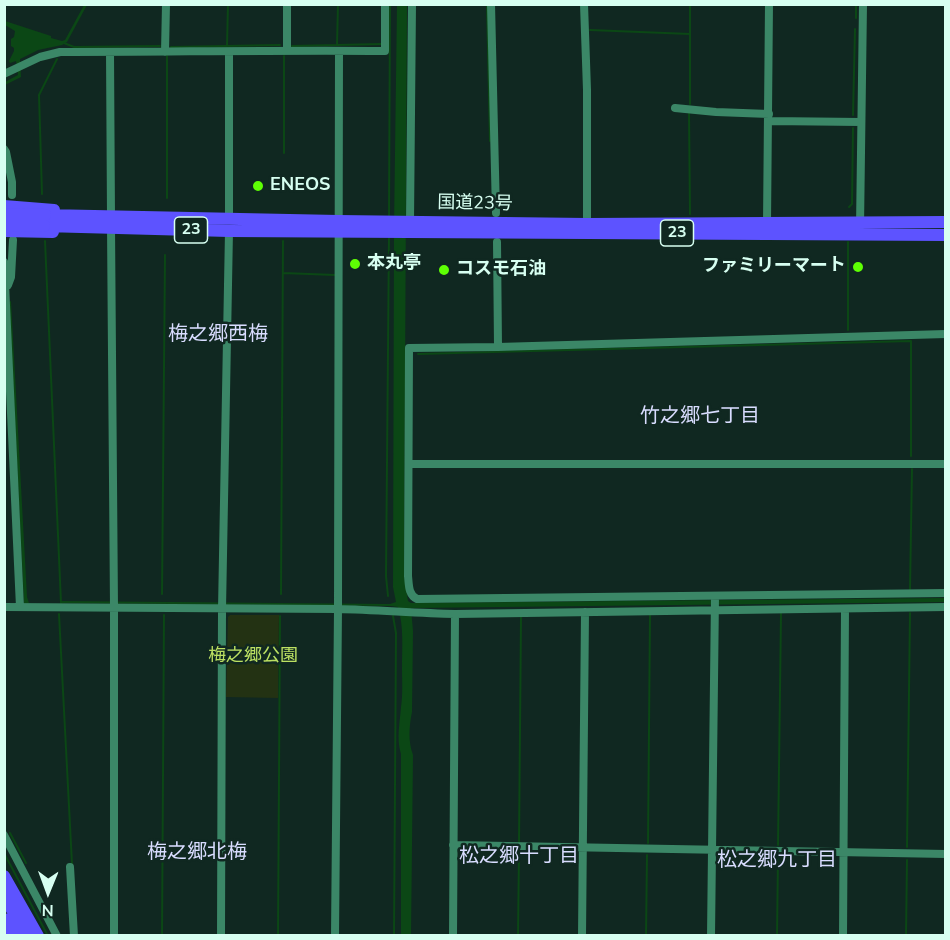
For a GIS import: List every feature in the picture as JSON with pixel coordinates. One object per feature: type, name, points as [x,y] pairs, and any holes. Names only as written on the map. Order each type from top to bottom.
[{"type":"highway","points":[[4,206],[45,209],[111,222]]},
{"type":"highway","name":"国道23号","points":[[4,214],[45,221]]},
{"type":"highway","name":"国道23号","points":[[4,225],[45,221],[338,226],[767,223],[945,235]]},
{"type":"highway","points":[[9,236],[83,232],[111,222]]},
{"type":"highway","name":"国道23号","points":[[408,225],[860,228],[945,222]]},
{"type":"highway","points":[[4,876],[38,936]]},
{"type":"highway","points":[[6,898],[26,936]]},
{"type":"highway","points":[[4,919],[13,936]]},
{"type":"highway","points":[[4,931],[7,936]]},
{"type":"street","points":[[165,52],[166,4]]},
{"type":"street","points":[[287,4],[287,50]]},
{"type":"street","points":[[9,72],[40,57],[60,52],[385,51],[385,4]]},
{"type":"street","points":[[408,225],[412,4]]},
{"type":"street","points":[[491,4],[496,213]]},
{"type":"street","points":[[584,4],[587,90],[587,224]]},
{"type":"street","points":[[767,223],[769,4]]},
{"type":"street","points":[[860,228],[863,4]]},
{"type":"street","points":[[335,936],[339,51]]},
{"type":"street","points":[[110,52],[114,936]]},
{"type":"street","points":[[221,936],[222,605],[229,225],[229,52]]},
{"type":"street","points":[[675,108],[769,118],[861,122]]},
{"type":"street","points":[[4,149],[12,182],[12,195]]},
{"type":"street","points":[[6,291],[11,277],[9,236]]},
{"type":"street","points":[[497,242],[498,347]]},
{"type":"street","points":[[4,262],[7,389],[20,607]]},
{"type":"street","points":[[945,334],[409,348],[408,576],[410,592],[417,600],[945,593]]},
{"type":"street","points":[[410,464],[945,464]]},
{"type":"street","points":[[711,936],[715,596]]},
{"type":"street","points":[[415,612],[417,600]]},
{"type":"street","points":[[4,607],[114,604],[338,605],[455,614],[945,607]]},
{"type":"street","points":[[843,936],[845,609]]},
{"type":"street","points":[[582,936],[585,612]]},
{"type":"street","points":[[453,936],[455,614]]},
{"type":"street","points":[[4,835],[57,936]]},
{"type":"street","points":[[453,845],[945,854]]},
{"type":"street","points":[[70,867],[74,936]]},
{"type":"green space","name":"梅之郷公園","points":[[230,615],[279,615],[278,698],[226,697],[228,617]]},
{"type":"shaded area","points":[[397,4],[407,5],[404,574],[408,601],[411,603],[946,598],[945,602],[411,608],[413,631],[410,744],[413,755],[411,936],[401,935],[401,754],[399,736],[402,638],[398,607],[61,603],[60,601],[390,604],[396,602],[393,587]]},
{"type":"shaded area","points":[[84,5],[87,5],[67,42],[38,50],[20,59],[21,77],[5,85],[5,82],[18,75],[16,61],[10,63],[9,61],[14,51],[11,39],[15,31],[5,25],[5,21],[62,41],[65,40]]},
{"type":"shaded area","points":[[5,85],[6,135],[5,135]]},
{"type":"shaded area","points":[[11,301],[29,603],[24,603],[9,302]]},
{"type":"waterway","points":[[227,46],[228,4]]},
{"type":"waterway","points":[[337,45],[338,4]]},
{"type":"waterway","points":[[389,218],[390,4]]},
{"type":"waterway","points":[[487,4],[490,141]]},
{"type":"waterway","points":[[690,4],[690,104]]},
{"type":"waterway","points":[[856,4],[856,18]]},
{"type":"waterway","points":[[853,115],[855,29]]},
{"type":"waterway","points":[[590,30],[690,34]]},
{"type":"waterway","points":[[64,43],[74,47],[160,46]]},
{"type":"waterway","points":[[292,46],[382,44]]},
{"type":"waterway","points":[[171,47],[280,45]]},
{"type":"waterway","points":[[167,56],[167,198]]},
{"type":"waterway","points":[[284,56],[284,153]]},
{"type":"waterway","points":[[42,194],[39,95],[57,59]]},
{"type":"waterway","points":[[689,112],[690,214]]},
{"type":"waterway","points":[[849,207],[852,204],[853,128]]},
{"type":"waterway","points":[[388,596],[386,576],[389,236]]},
{"type":"waterway","points":[[45,241],[61,603]]},
{"type":"waterway","points":[[281,594],[283,241]]},
{"type":"waterway","points":[[848,242],[848,330]]},
{"type":"waterway","points":[[162,594],[165,255]]},
{"type":"waterway","points":[[283,273],[335,275]]},
{"type":"waterway","points":[[418,354],[911,341],[911,456]]},
{"type":"waterway","points":[[910,589],[912,469]]},
{"type":"waterway","points":[[778,845],[781,613]]},
{"type":"waterway","points":[[907,847],[910,613]]},
{"type":"waterway","points":[[59,614],[72,864]]},
{"type":"waterway","points":[[162,936],[164,615]]},
{"type":"waterway","points":[[648,843],[650,615]]},
{"type":"waterway","points":[[278,936],[280,616]]},
{"type":"waterway","points":[[393,616],[396,633],[394,936]]},
{"type":"waterway","points":[[519,843],[521,617]]},
{"type":"waterway","points":[[10,833],[26,863]]},
{"type":"waterway","points":[[518,936],[519,852]]},
{"type":"waterway","points":[[4,853],[48,936]]},
{"type":"waterway","points":[[646,936],[647,855]]},
{"type":"waterway","points":[[777,936],[778,857]]},
{"type":"waterway","points":[[906,936],[907,860]]},
{"type":"place","name":"ENEOS","points":[[258,186]]},
{"type":"place","name":"本丸亭","points":[[355,264]]},
{"type":"place","name":"ファミリーマート","points":[[858,267]]},
{"type":"place","name":"コスモ石油","points":[[444,270]]},
{"type":"district","name":"梅之郷西梅","points":[[218,335]]},
{"type":"district","name":"竹之郷七丁目","points":[[700,417]]},
{"type":"district","name":"梅之郷北梅","points":[[197,853]]},
{"type":"district","name":"松之郷十丁目","points":[[519,857]]},
{"type":"district","name":"松之郷九丁目","points":[[777,861]]}]
